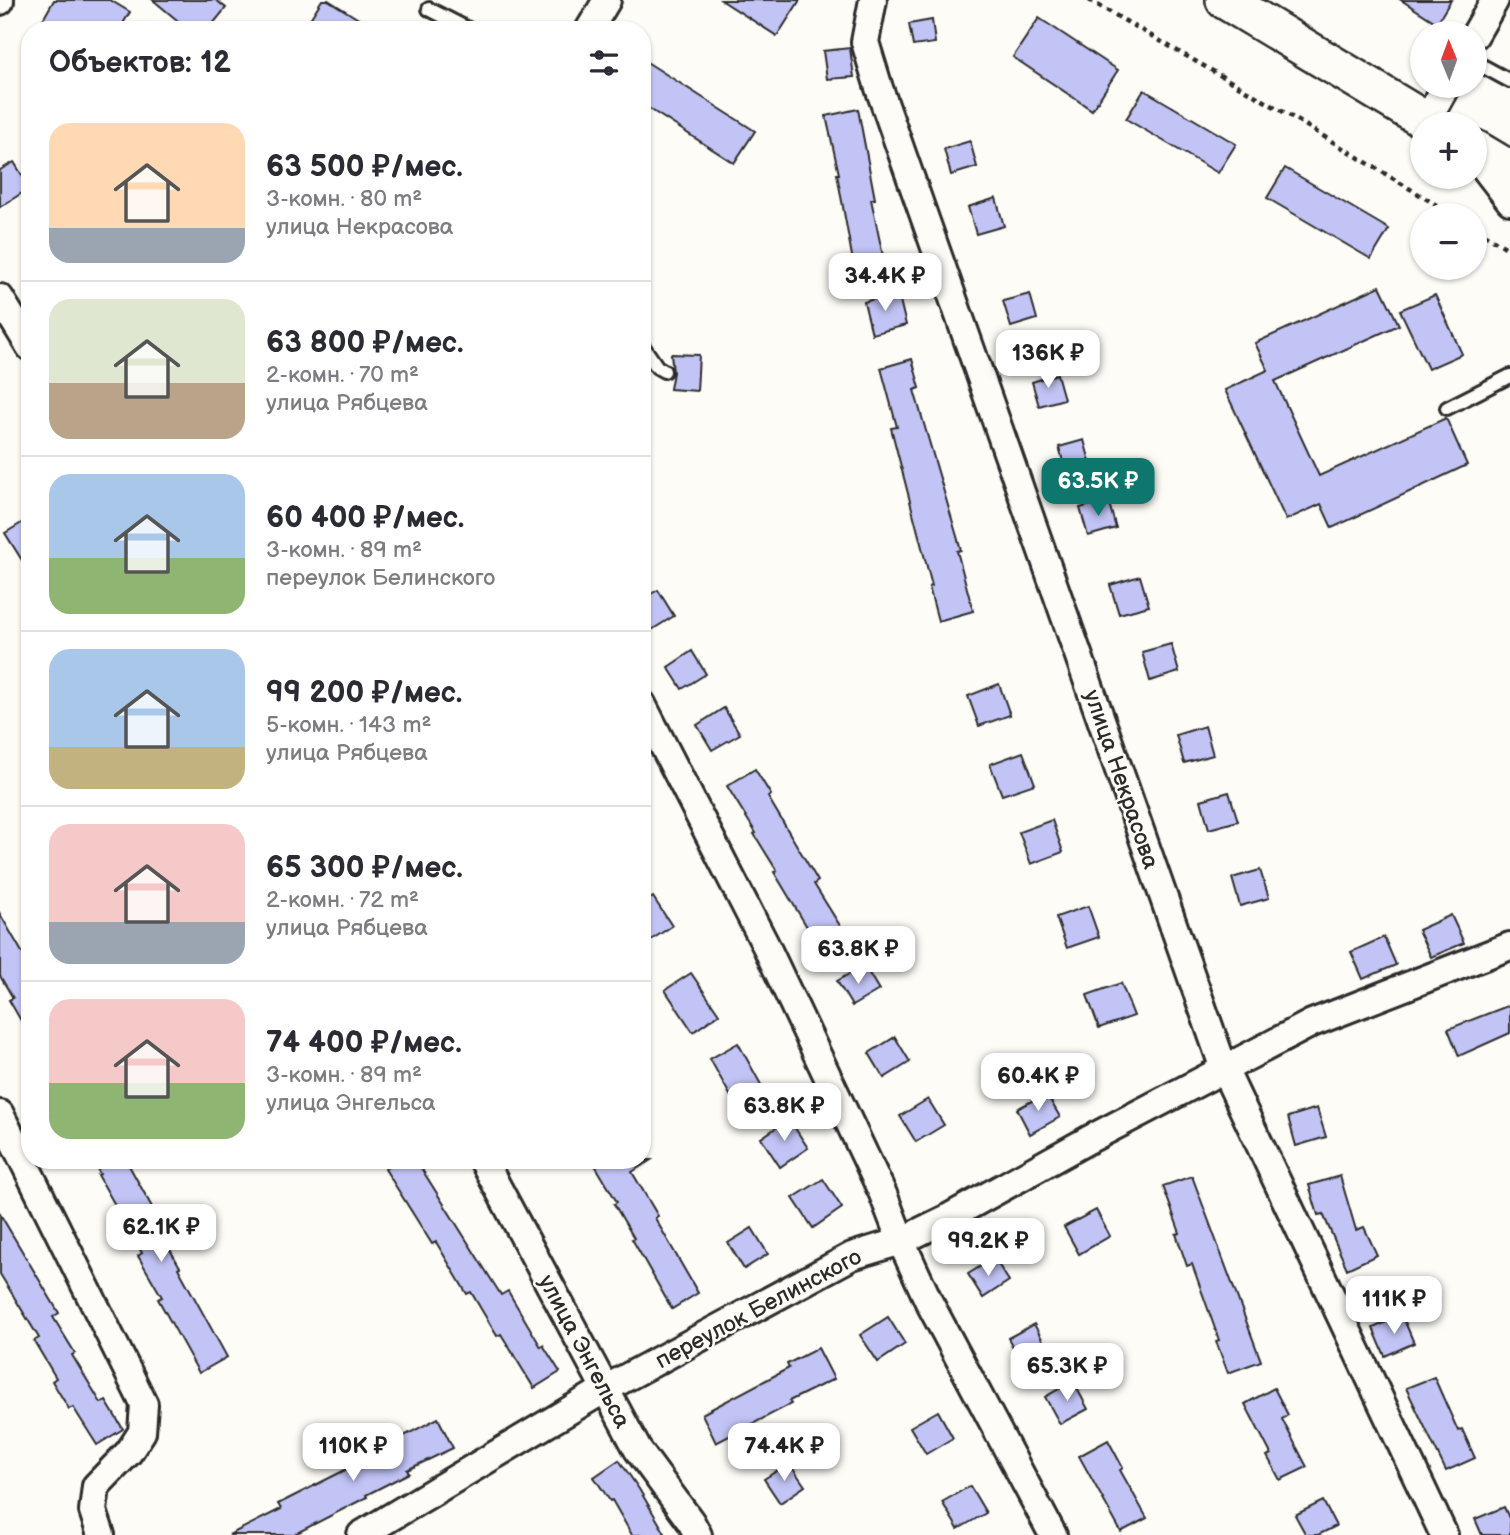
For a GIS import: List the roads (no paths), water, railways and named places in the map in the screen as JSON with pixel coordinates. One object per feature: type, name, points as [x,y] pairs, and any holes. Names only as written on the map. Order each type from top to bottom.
[{"type":"main road","points":[[1228,1],[1410,112]]},
{"type":"main road","points":[[1487,156],[1510,170]]},
{"type":"street","points":[[594,21],[607,0]]},
{"type":"street","name":"улица Некрасова","points":[[873,0],[864,42],[879,88],[1224,1069],[1444,1535]]},
{"type":"street","points":[[1483,21],[1495,0]]},
{"type":"street","points":[[1487,171],[1510,201]]},
{"type":"street","points":[[0,298],[21,332]]},
{"type":"street","points":[[651,722],[766,946],[883,1194],[929,1302],[1053,1535]]},
{"type":"street","name":"переулок Белинского","points":[[361,1535],[605,1389],[852,1256],[901,1241],[944,1220],[1088,1140],[1312,1023],[1510,946]]},
{"type":"street","points":[[0,1114],[21,1156]]},
{"type":"street","points":[[27,1169],[144,1404],[142,1432],[129,1452],[96,1486],[93,1511],[101,1535]]},
{"type":"street","name":"улица Энгельса","points":[[488,1169],[638,1450],[691,1521],[698,1535]]},
{"type":"lane","points":[[429,9],[452,21]]},
{"type":"lane","points":[[1488,69],[1510,81]]},
{"type":"lane","points":[[651,358],[664,371]]},
{"type":"lane","points":[[1447,408],[1510,376]]}]
